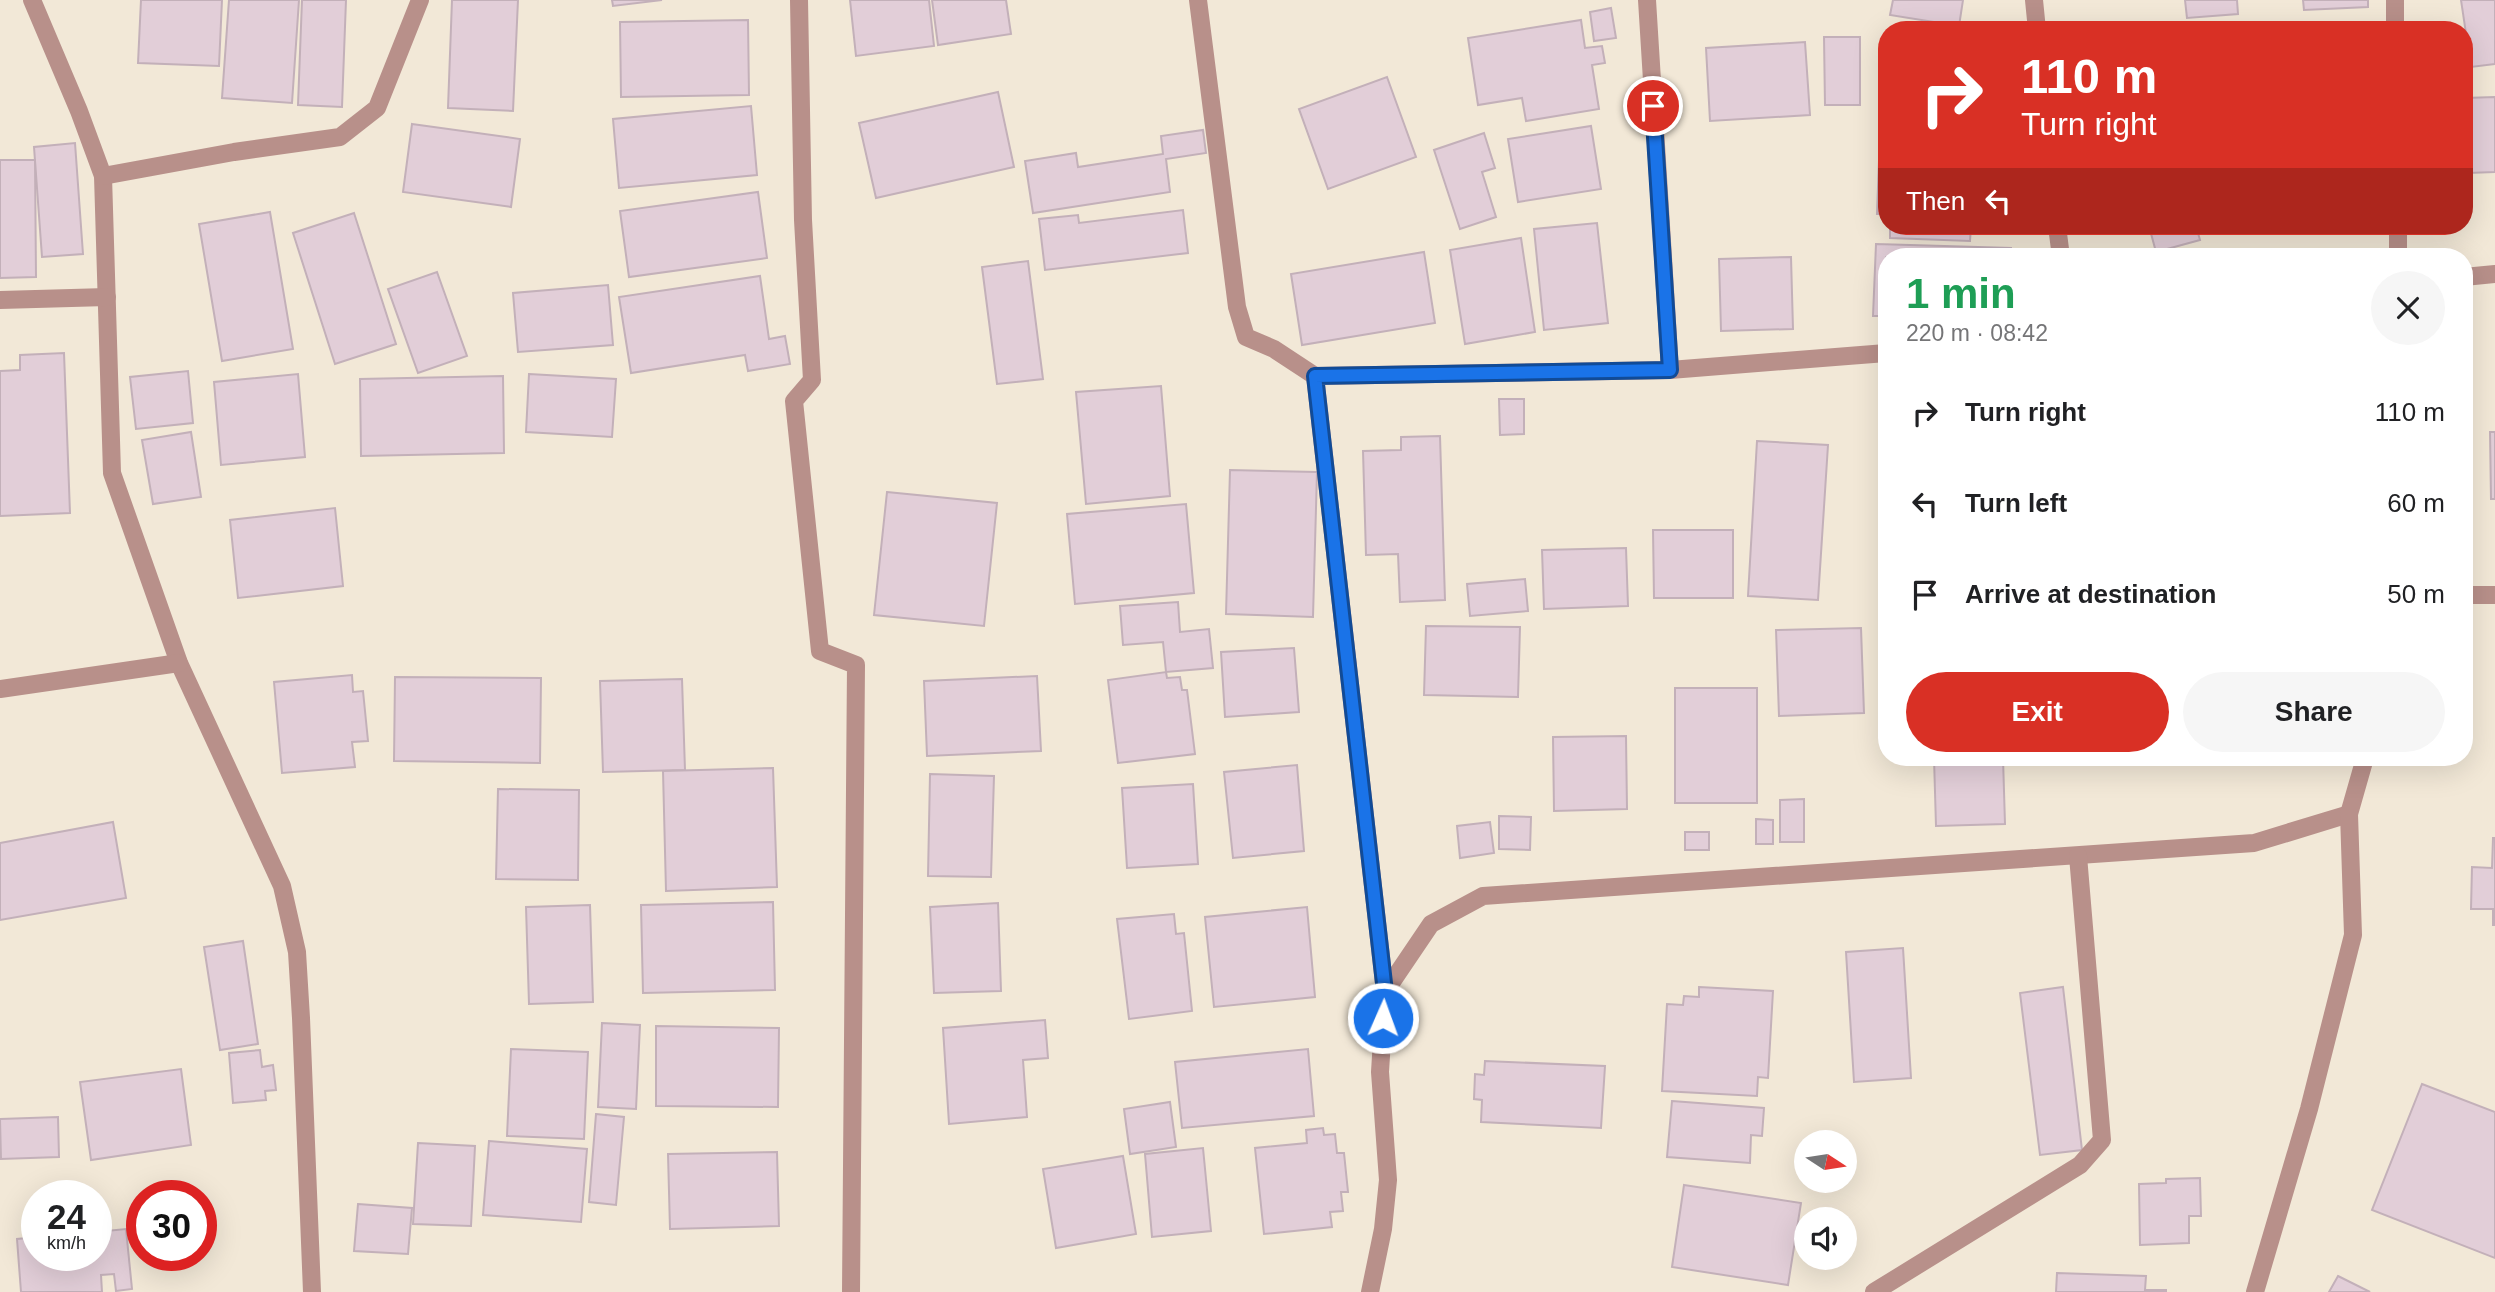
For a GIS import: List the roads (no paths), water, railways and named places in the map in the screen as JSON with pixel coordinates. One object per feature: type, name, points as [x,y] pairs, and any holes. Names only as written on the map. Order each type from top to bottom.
[{"type":"street","points":[[32,0],[103,176],[112,472],[179,663],[282,886],[294,939],[302,1018],[312,1292]]},
{"type":"street","points":[[103,176],[234,152],[340,137],[377,108],[420,0]]},
{"type":"street","points":[[799,0],[803,220],[812,380],[794,401],[820,651],[856,665],[851,1292]]},
{"type":"street","points":[[1198,0],[1237,307],[1246,337],[1274,349],[1315,376],[1670,370],[1878,355]]},
{"type":"street","points":[[1647,0],[1670,370]]},
{"type":"street","points":[[2034,0],[2036,21]]},
{"type":"street","points":[[2395,0],[2395,21]]},
{"type":"street","points":[[2473,276],[2495,274]]},
{"type":"street","points":[[0,300],[107,298]]},
{"type":"street","points":[[1315,376],[1385,992],[1380,1072],[1388,1180],[1384,1229],[1370,1292]]},
{"type":"street","points":[[2473,595],[2495,595]]},
{"type":"street","points":[[0,688],[179,663]]},
{"type":"street","points":[[2255,1292],[2309,1109],[2353,935],[2349,814],[2363,766]]},
{"type":"street","points":[[1385,992],[1431,924],[1483,896],[2254,843],[2349,814]]},
{"type":"street","points":[[1874,1292],[2080,1165],[2102,1140],[2078,856]]}]
